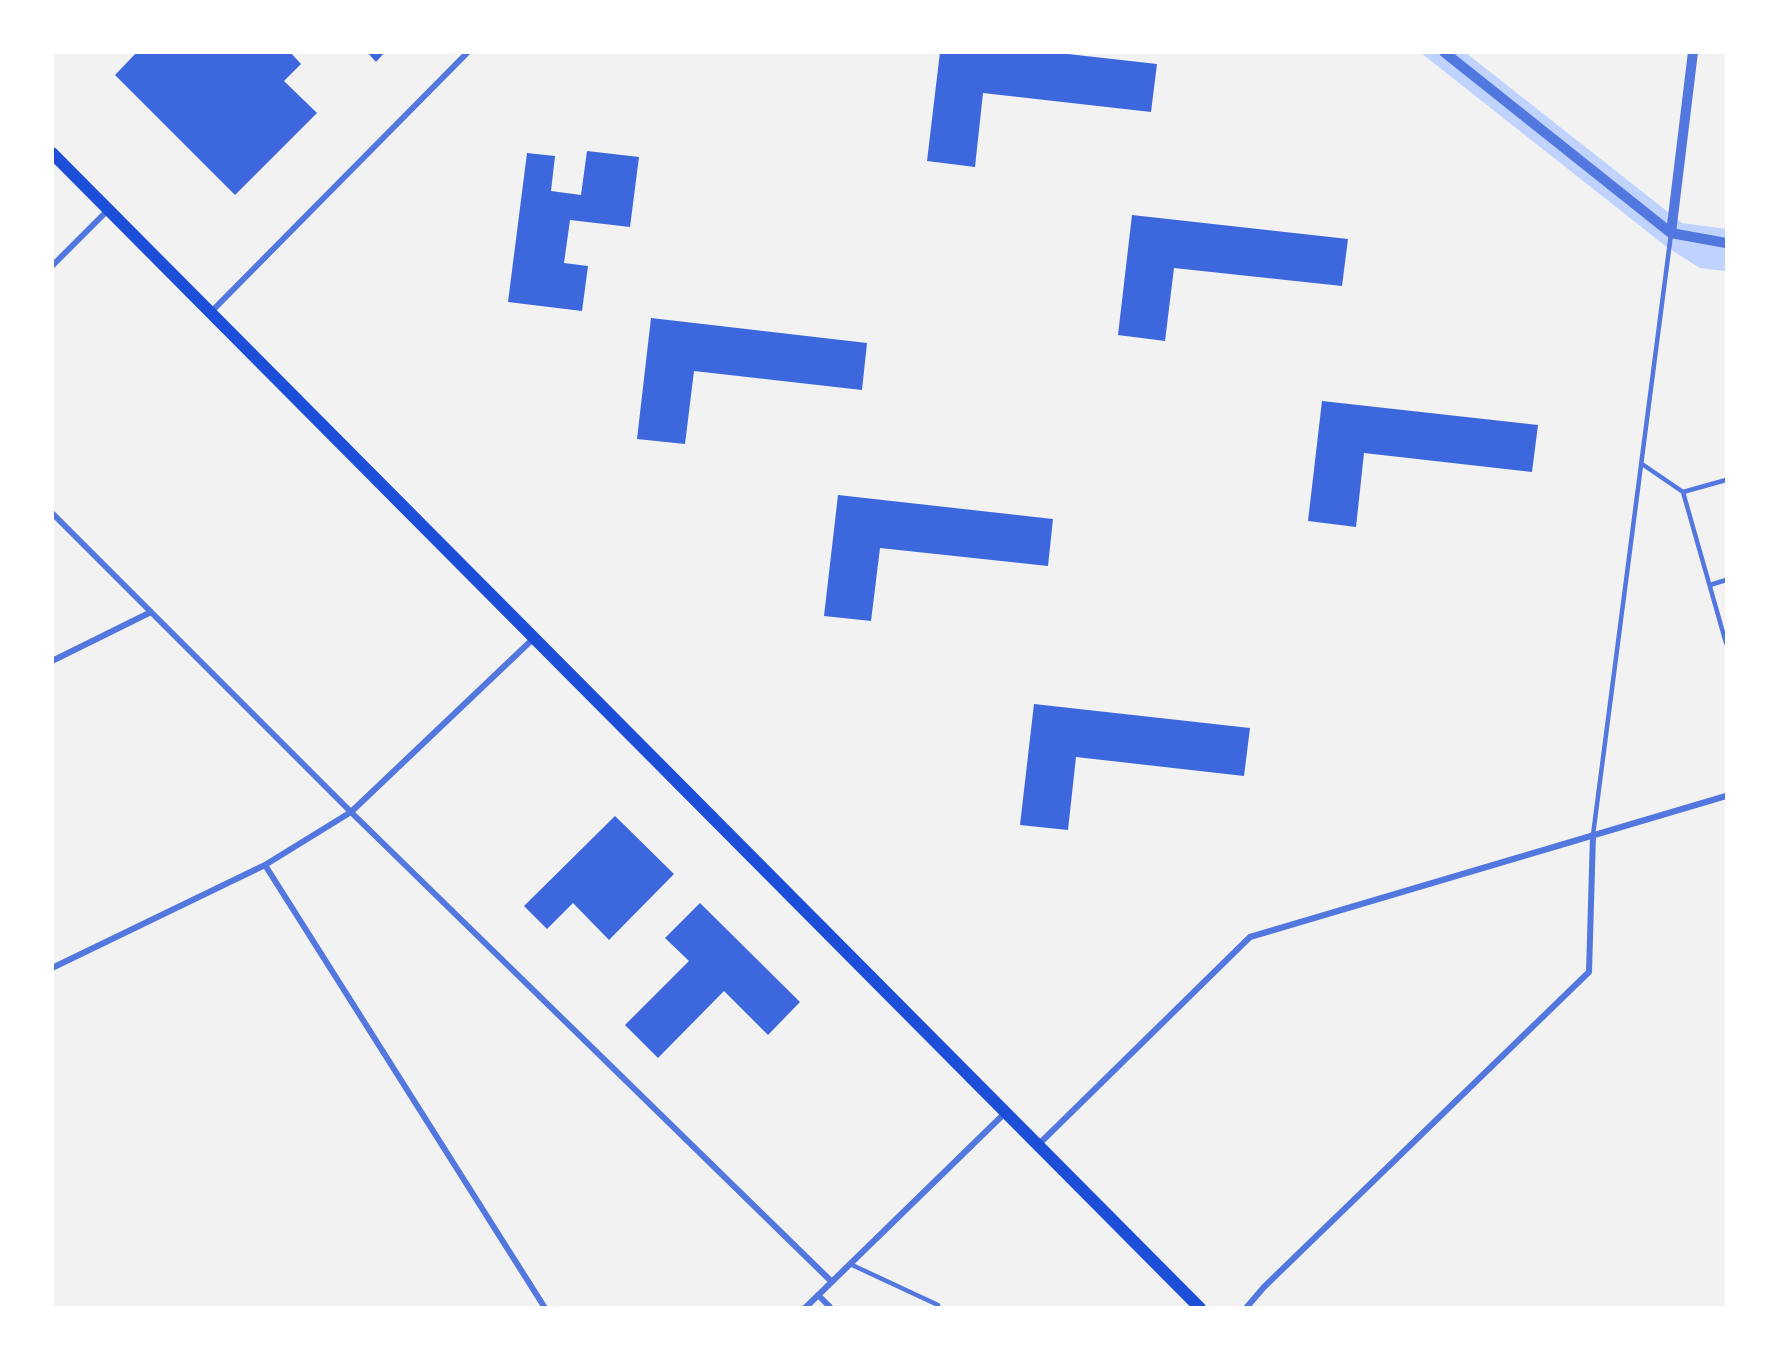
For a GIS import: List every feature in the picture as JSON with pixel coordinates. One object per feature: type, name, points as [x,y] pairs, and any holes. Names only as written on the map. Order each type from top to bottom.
[{"type":"main road","points":[[52,153],[1200,1308]]},
{"type":"street","points":[[211,312],[468,52]]},
{"type":"street","points":[[1444,52],[1671,233],[1726,243]]},
{"type":"street","points":[[1671,233],[1693,52]]},
{"type":"street","points":[[52,266],[109,210]]},
{"type":"street","points":[[52,513],[351,812],[832,1282]]},
{"type":"street","points":[[52,661],[151,612]]},
{"type":"street","points":[[52,968],[265,865],[351,812],[534,638]]},
{"type":"street","points":[[1039,1144],[1250,937],[1726,796]]},
{"type":"street","points":[[1246,1308],[1264,1287],[1589,972],[1593,835]]},
{"type":"street","points":[[265,865],[545,1308]]},
{"type":"street","points":[[805,1308],[1006,1112]]},
{"type":"street","points":[[818,1295],[831,1308]]},
{"type":"lane","points":[[1593,835],[1671,233]]},
{"type":"lane","points":[[1642,464],[1683,492],[1726,643]]},
{"type":"lane","points":[[1683,492],[1726,480]]},
{"type":"lane","points":[[1710,585],[1726,580]]},
{"type":"lane","points":[[850,1264],[938,1305],[938,1308]]},
{"type":"water","points":[[1421,53],[1466,53],[1682,223],[1726,229],[1726,271],[1700,268],[1668,248]]},
{"type":"building","points":[[137,52],[290,52],[301,64],[284,81],[317,113],[235,195],[115,75]]},
{"type":"building","points":[[367,52],[385,52],[376,62]]},
{"type":"building","points":[[940,52],[1050,52],[1157,64],[1151,112],[983,93],[975,167],[927,161]]},
{"type":"building","points":[[587,151],[639,157],[630,227],[570,220],[564,263],[588,266],[582,311],[508,302],[527,153],[555,156],[551,191],[581,195]]},
{"type":"building","points":[[1132,215],[1348,239],[1342,286],[1174,268],[1165,341],[1118,335]]},
{"type":"building","points":[[651,318],[867,343],[862,390],[694,371],[685,444],[637,439]]},
{"type":"building","points":[[1322,401],[1538,425],[1532,472],[1364,453],[1356,527],[1308,521]]},
{"type":"building","points":[[838,495],[1053,519],[1048,566],[880,548],[871,621],[824,616]]},
{"type":"building","points":[[1034,704],[1250,728],[1244,776],[1076,757],[1068,830],[1020,825]]},
{"type":"building","points":[[615,816],[674,874],[609,940],[573,903],[547,929],[524,906]]},
{"type":"building","points":[[700,903],[800,1002],[768,1035],[724,991],[658,1058],[625,1025],[689,961],[665,938]]}]
